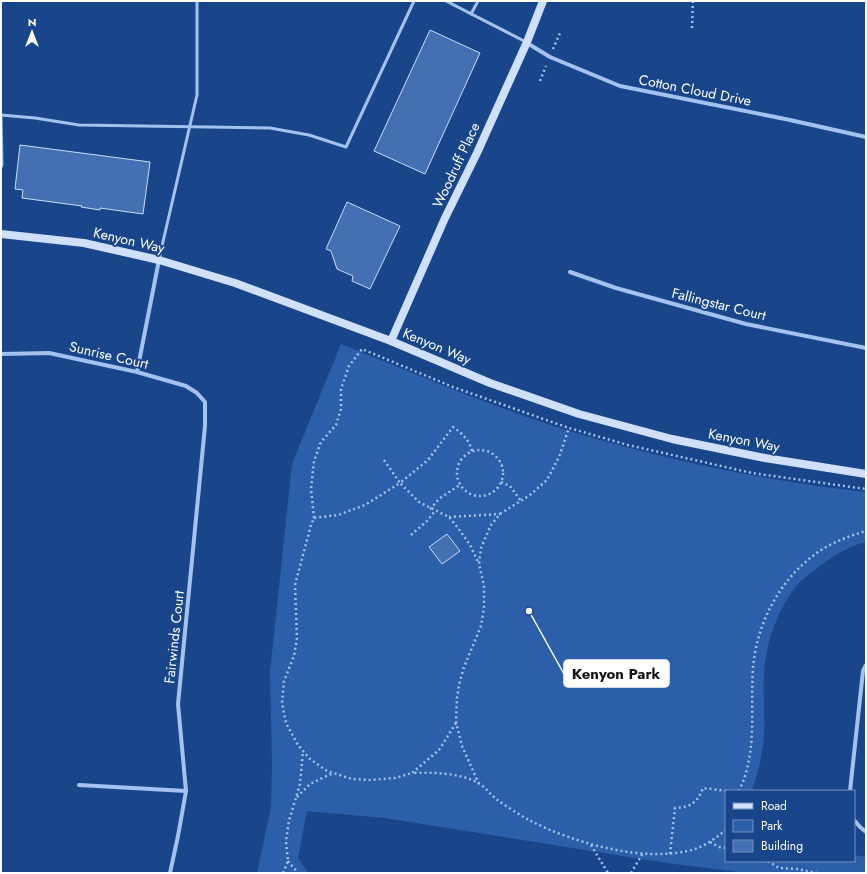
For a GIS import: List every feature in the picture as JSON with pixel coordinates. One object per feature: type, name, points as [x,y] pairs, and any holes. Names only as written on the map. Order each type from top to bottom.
[{"type":"street","name":"Woodruff Place","points":[[391,340],[445,218],[477,153],[543,1]]},
{"type":"street","name":"Cotton Cloud Drive","points":[[526,42],[550,57],[620,86],[790,120],[866,137]]},
{"type":"street","name":"Kenyon Way","points":[[1,234],[84,243],[159,260],[235,283],[391,340],[490,383],[579,414],[672,439],[765,458],[866,474]]},
{"type":"street","points":[[137,372],[159,260]]},
{"type":"street","name":"Fallingstar Court","points":[[570,272],[616,288],[746,324],[866,348]]},
{"type":"street","name":"Sunrise Court","points":[[1,354],[49,352],[137,372],[186,386],[197,393],[205,402]]},
{"type":"street","name":"Fairwinds Court","points":[[170,873],[186,791],[178,704],[205,426],[205,402]]},
{"type":"street","points":[[850,790],[863,671],[866,665]]},
{"type":"street","points":[[79,785],[186,791]]},
{"type":"street","points":[[855,821],[866,832]]},
{"type":"lane","points":[[159,260],[197,95],[197,1]]},
{"type":"lane","points":[[1,168],[1,115],[35,118],[79,125],[190,128],[270,128],[309,135],[346,147],[414,1]]},
{"type":"lane","points":[[446,1],[526,42]]},
{"type":"lane","points":[[471,14],[478,1]]},
{"type":"path","points":[[692,28],[694,1]]},
{"type":"path","points":[[725,831],[710,842],[696,849],[670,854],[643,853],[610,849],[590,844],[553,831],[528,820],[496,798],[480,784],[464,778],[444,774],[412,773],[395,778],[372,780],[352,779],[326,771],[310,759],[298,745],[286,723],[282,703],[284,681],[294,656],[297,638],[296,585],[314,518],[311,489],[314,461],[321,442],[336,425],[341,409],[341,389],[350,366],[362,349],[453,386],[569,428],[628,445],[752,473],[866,489]]},
{"type":"path","points":[[314,518],[338,515],[365,505],[400,483],[428,460],[453,427],[463,433],[470,443],[472,451]]},
{"type":"path","points":[[480,784],[462,746],[456,722],[459,685],[464,667],[481,626],[484,608],[484,586],[480,564],[481,548],[491,525],[500,514],[530,496],[547,480],[559,457],[569,428]]},
{"type":"path","points":[[486,450],[499,459],[502,466],[503,475],[498,488],[485,495],[478,496],[471,494],[460,485],[457,478],[456,471],[459,463],[463,456],[472,451],[486,450]]},
{"type":"path","points":[[384,460],[400,483],[419,502],[430,509],[449,517],[500,514]]},
{"type":"path","points":[[501,482],[510,486],[521,501]]},
{"type":"path","points":[[430,509],[440,498],[460,485]]},
{"type":"path","points":[[411,535],[422,526],[435,511]]},
{"type":"path","points":[[449,517],[470,544],[480,564]]},
{"type":"path","points":[[740,790],[744,781],[752,736],[753,668],[756,649],[760,631],[769,610],[781,589],[812,557],[827,547],[849,536],[866,531]]},
{"type":"path","points":[[412,773],[439,750],[456,722]]},
{"type":"path","points":[[283,873],[288,861],[286,840],[289,821],[300,784],[303,750]]},
{"type":"path","points":[[297,798],[310,784],[334,773]]},
{"type":"path","points":[[670,854],[675,808],[686,808],[694,803],[700,796],[703,788],[725,791]]},
{"type":"path","points":[[710,842],[719,847],[725,848]]},
{"type":"path","points":[[590,844],[608,873]]},
{"type":"path","points":[[631,873],[643,853]]},
{"type":"path","points":[[288,861],[298,873]]},
{"type":"path","points":[[770,862],[779,868],[782,873]]},
{"type":"path","points":[[779,868],[797,869],[817,873]]},
{"type":"green space","points":[[341,344],[516,413],[576,433],[720,469],[793,482],[866,492],[866,542],[852,546],[839,553],[826,561],[803,580],[793,590],[786,601],[775,624],[765,661],[763,741],[761,756],[752,790],[725,790],[725,862],[855,862],[855,855],[866,857],[866,873],[746,873],[667,863],[385,818],[307,811],[298,858],[308,873],[257,873],[271,807],[272,765],[270,672],[292,464]]},
{"type":"building","points":[[430,30],[480,53],[425,174],[374,151]]},
{"type":"building","points":[[20,145],[150,162],[143,214],[100,208],[100,210],[81,207],[82,206],[22,198],[23,190],[15,189]]},
{"type":"building","points":[[347,202],[400,226],[370,289],[352,281],[353,276],[337,269],[331,251],[326,249]]},
{"type":"building","points":[[447,534],[460,551],[442,564],[429,547]]},
{"type":"place","name":"Kenyon Park","points":[[529,611]]}]
